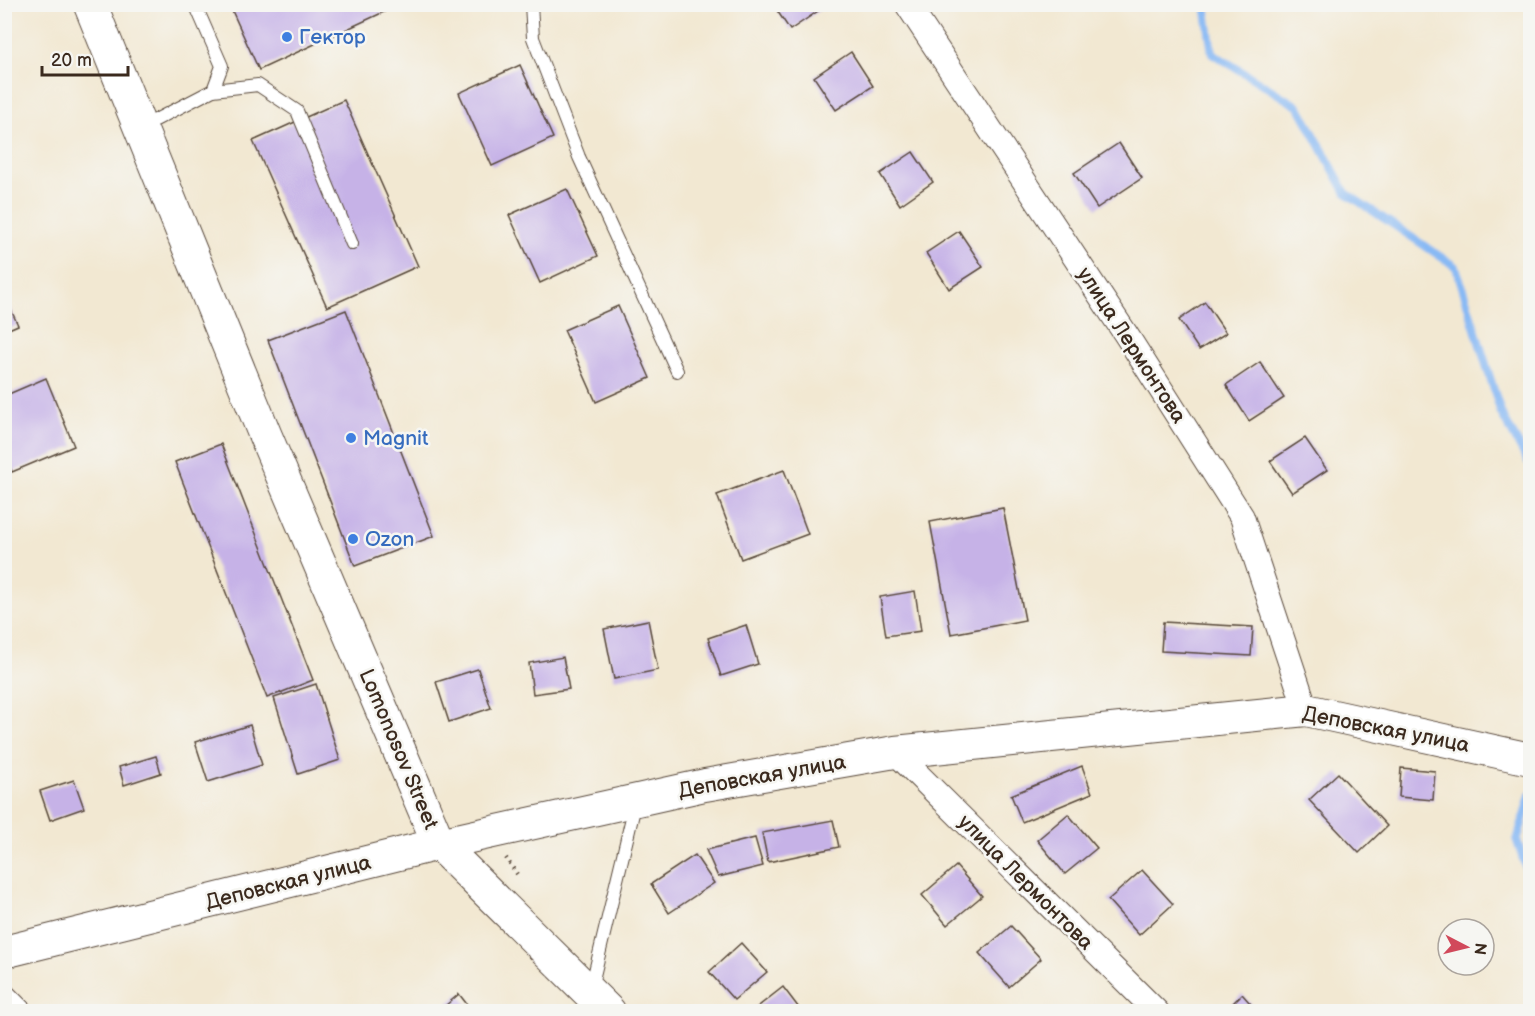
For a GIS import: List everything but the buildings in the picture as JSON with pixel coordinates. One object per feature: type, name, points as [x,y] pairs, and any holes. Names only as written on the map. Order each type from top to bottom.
[{"type":"main road","name":"Lomonosov Street","points":[[90,4],[265,435],[439,844],[600,1002]]},
{"type":"street","name":"улица Лермонтова","points":[[907,4],[1127,336],[1242,517],[1306,710]]},
{"type":"street","name":"Деповская улица","points":[[4,952],[439,844],[705,785],[896,752],[1306,710],[1530,759]]},
{"type":"street","name":"улица Лермонтова","points":[[896,752],[1157,1011]]},
{"type":"street","points":[[4,996],[20,1011]]},
{"type":"lane","points":[[195,4],[222,66],[213,90]]},
{"type":"lane","points":[[531,4],[533,38],[579,157],[677,371]]},
{"type":"lane","points":[[141,127],[213,90],[258,85],[297,111],[352,244]]},
{"type":"lane","points":[[600,1002],[636,801]]},
{"type":"path","points":[[501,850],[518,876]]},
{"type":"waterway","points":[[1205,4],[1212,53],[1299,107],[1346,193],[1456,267],[1501,413],[1530,465]]},
{"type":"waterway","points":[[1530,795],[1517,841],[1530,880]]},
{"type":"place","name":"Гектор","points":[[287,37]]},
{"type":"place","name":"Magnit","points":[[351,438]]},
{"type":"place","name":"Ozon","points":[[353,539]]}]
